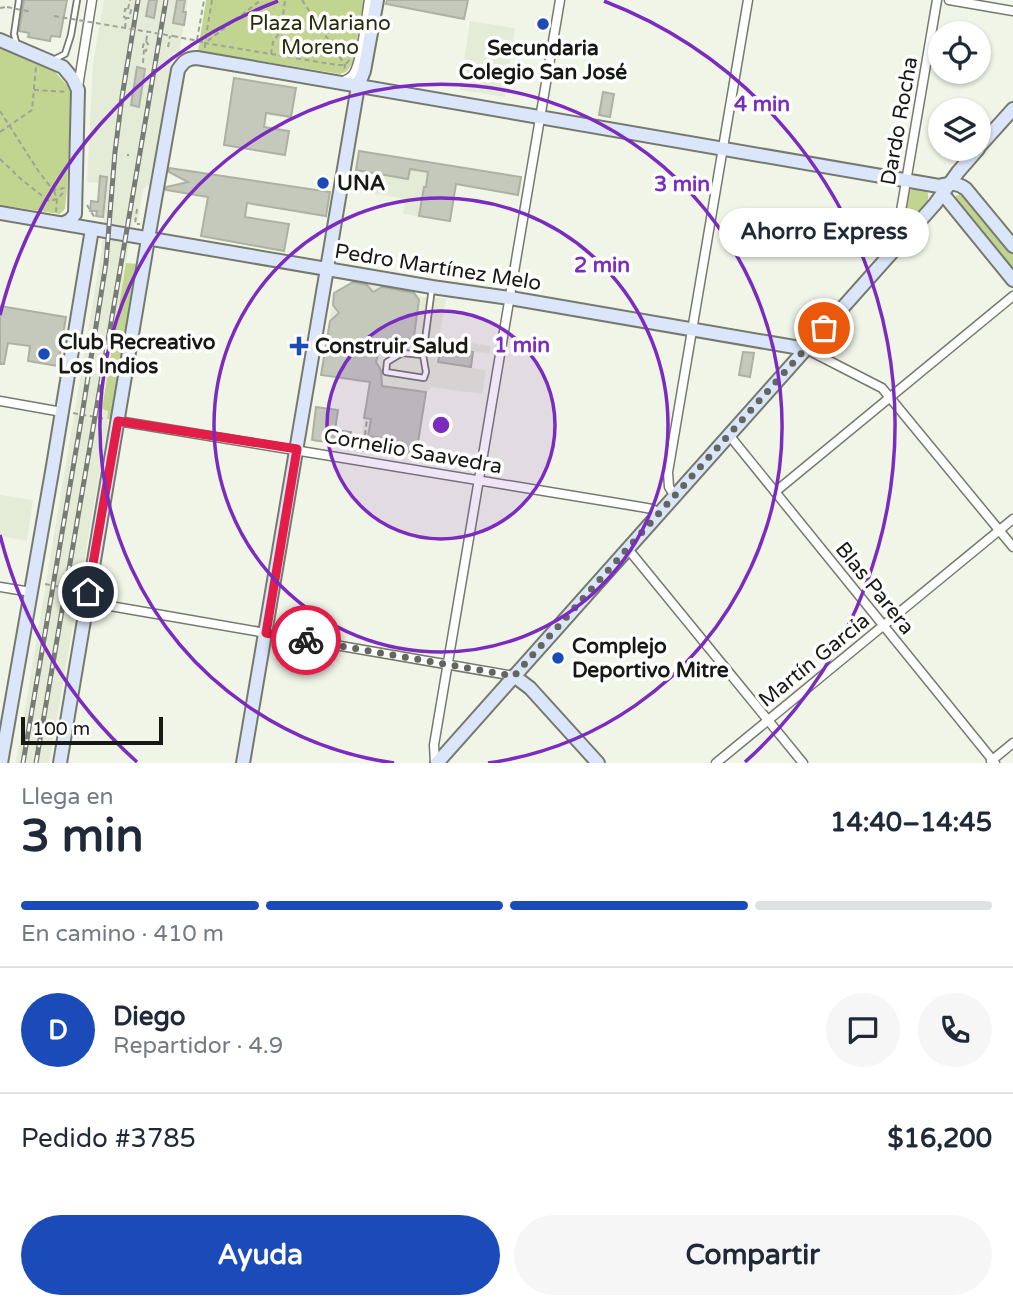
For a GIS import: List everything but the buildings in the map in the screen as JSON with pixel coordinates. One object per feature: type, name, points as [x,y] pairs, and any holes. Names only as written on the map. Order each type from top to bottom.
[{"type":"street","points":[[1,763],[92,229],[84,205],[78,91],[92,0]]},
{"type":"street","points":[[341,82],[354,74],[359,61],[369,0]]},
{"type":"street","points":[[243,763],[358,86],[364,71],[377,0]]},
{"type":"street","points":[[436,763],[434,745],[560,0]]},
{"type":"street","points":[[675,496],[669,487],[668,472],[748,0]]},
{"type":"street","name":"Dardo Rocha","points":[[895,247],[937,0]]},
{"type":"street","points":[[950,0],[1013,11]]},
{"type":"street","points":[[0,40],[63,67],[73,79],[78,91]]},
{"type":"street","points":[[60,763],[178,70],[186,60],[197,58],[341,82],[946,188],[961,185],[1013,246]]},
{"type":"street","points":[[991,134],[1013,109]]},
{"type":"street","points":[[436,763],[935,204],[968,161]]},
{"type":"street","points":[[946,188],[1013,280]]},
{"type":"street","points":[[59,222],[70,220],[84,205]]},
{"type":"street","name":"Pedro Martínez Melo","points":[[0,213],[806,349],[873,383],[890,397],[1013,547]]},
{"type":"street","points":[[775,492],[1013,296]]},
{"type":"street","points":[[0,401],[62,412]]},
{"type":"street","name":"Cornelio Saavedra","points":[[118,421],[641,506],[660,514]]},
{"type":"street","name":"Blas Parera","points":[[729,435],[992,762]]},
{"type":"street","name":"Martín García","points":[[716,763],[1013,519]]},
{"type":"street","points":[[628,548],[803,763]]},
{"type":"street","points":[[0,587],[32,587]]},
{"type":"street","points":[[88,597],[266,633],[514,676],[530,688],[598,763]]},
{"type":"street","points":[[992,762],[1013,743]]},
{"type":"lane","points":[[19,0],[14,34],[21,49]]},
{"type":"lane","points":[[43,59],[65,54],[77,0]]},
{"type":"lane","points":[[422,355],[402,353],[387,362],[386,372],[424,378],[426,372],[422,355],[432,287]]},
{"type":"path","points":[[125,28],[125,9],[128,9],[130,0]]},
{"type":"path","points":[[196,40],[204,0]]},
{"type":"path","points":[[205,51],[212,0]]},
{"type":"path","points":[[205,43],[261,0]]},
{"type":"path","points":[[282,56],[285,42],[281,31],[285,0]]},
{"type":"path","points":[[302,0],[345,65]]},
{"type":"path","points":[[0,8],[32,12]]},
{"type":"path","points":[[54,16],[345,65]]},
{"type":"path","points":[[271,54],[273,42],[281,31]]},
{"type":"path","points":[[142,63],[142,50],[148,32]]},
{"type":"path","points":[[169,47],[170,36]]},
{"type":"path","points":[[341,82],[345,65],[352,57]]},
{"type":"path","points":[[0,132],[32,110],[33,90],[43,59]]},
{"type":"path","points":[[33,90],[78,91]]},
{"type":"path","points":[[0,111],[39,172]]},
{"type":"path","points":[[0,159],[49,201],[57,200],[67,188]]},
{"type":"path","points":[[53,190],[59,222]]},
{"type":"path","points":[[62,412],[118,421]]},
{"type":"path","points":[[362,460],[367,419]]},
{"type":"path","points":[[32,587],[88,597]]},
{"type":"shaded area","points":[[104,0],[188,0],[179,53],[173,53],[149,185],[143,189],[138,220],[133,220],[102,408],[108,410],[108,424],[49,763],[16,763],[102,248],[104,212],[99,211],[99,183],[87,182],[93,63]]},
{"type":"shaded area","points":[[470,21],[515,28],[505,97],[460,90]]},
{"type":"shaded area","points":[[359,151],[521,177],[518,195],[456,185],[450,221],[403,214],[405,199],[352,190]]},
{"type":"shaded area","points":[[354,281],[413,292],[421,297],[446,299],[439,338],[491,346],[489,354],[438,347],[436,362],[486,370],[482,394],[430,387],[425,392],[416,455],[360,446],[370,382],[321,375],[334,293]]},
{"type":"shaded area","points":[[0,495],[33,500],[27,541],[0,536]]},
{"type":"green space","name":"Plaza Mariano Moreno","points":[[206,0],[364,0],[353,63],[346,72],[340,74],[198,51]]},
{"type":"green space","points":[[0,47],[55,72],[69,87],[71,97],[67,188],[65,209],[60,214],[0,205]]},
{"type":"green space","points":[[915,188],[927,190],[928,200],[918,216],[910,224],[905,224],[903,222],[909,191]]},
{"type":"green space","points":[[962,193],[1013,253],[1013,274],[954,200]]},
{"type":"green space","points":[[126,263],[139,264],[113,420],[107,419],[108,411],[102,409]]},
{"type":"railway","points":[[23,763],[106,263],[115,152],[138,0]]},
{"type":"railway","points":[[36,763],[166,0]]},
{"type":"way so far","points":[[306,640],[514,676],[824,328]]},
{"type":"place","name":"Secundaria Colegio San José","points":[[543,24]]},
{"type":"place","name":"UNA","points":[[323,183]]},
{"type":"place","name":"Ahorro Express","points":[[824,328]]},
{"type":"place","name":"Construir Salud","points":[[299,346]]},
{"type":"place","name":"Club Recreativo Los Indios","points":[[44,354]]},
{"type":"place","name":"Complejo Deportivo Mitre","points":[[558,658]]},
{"type":"route","points":[[88,592],[118,421],[297,449],[266,633],[306,640]]}]
